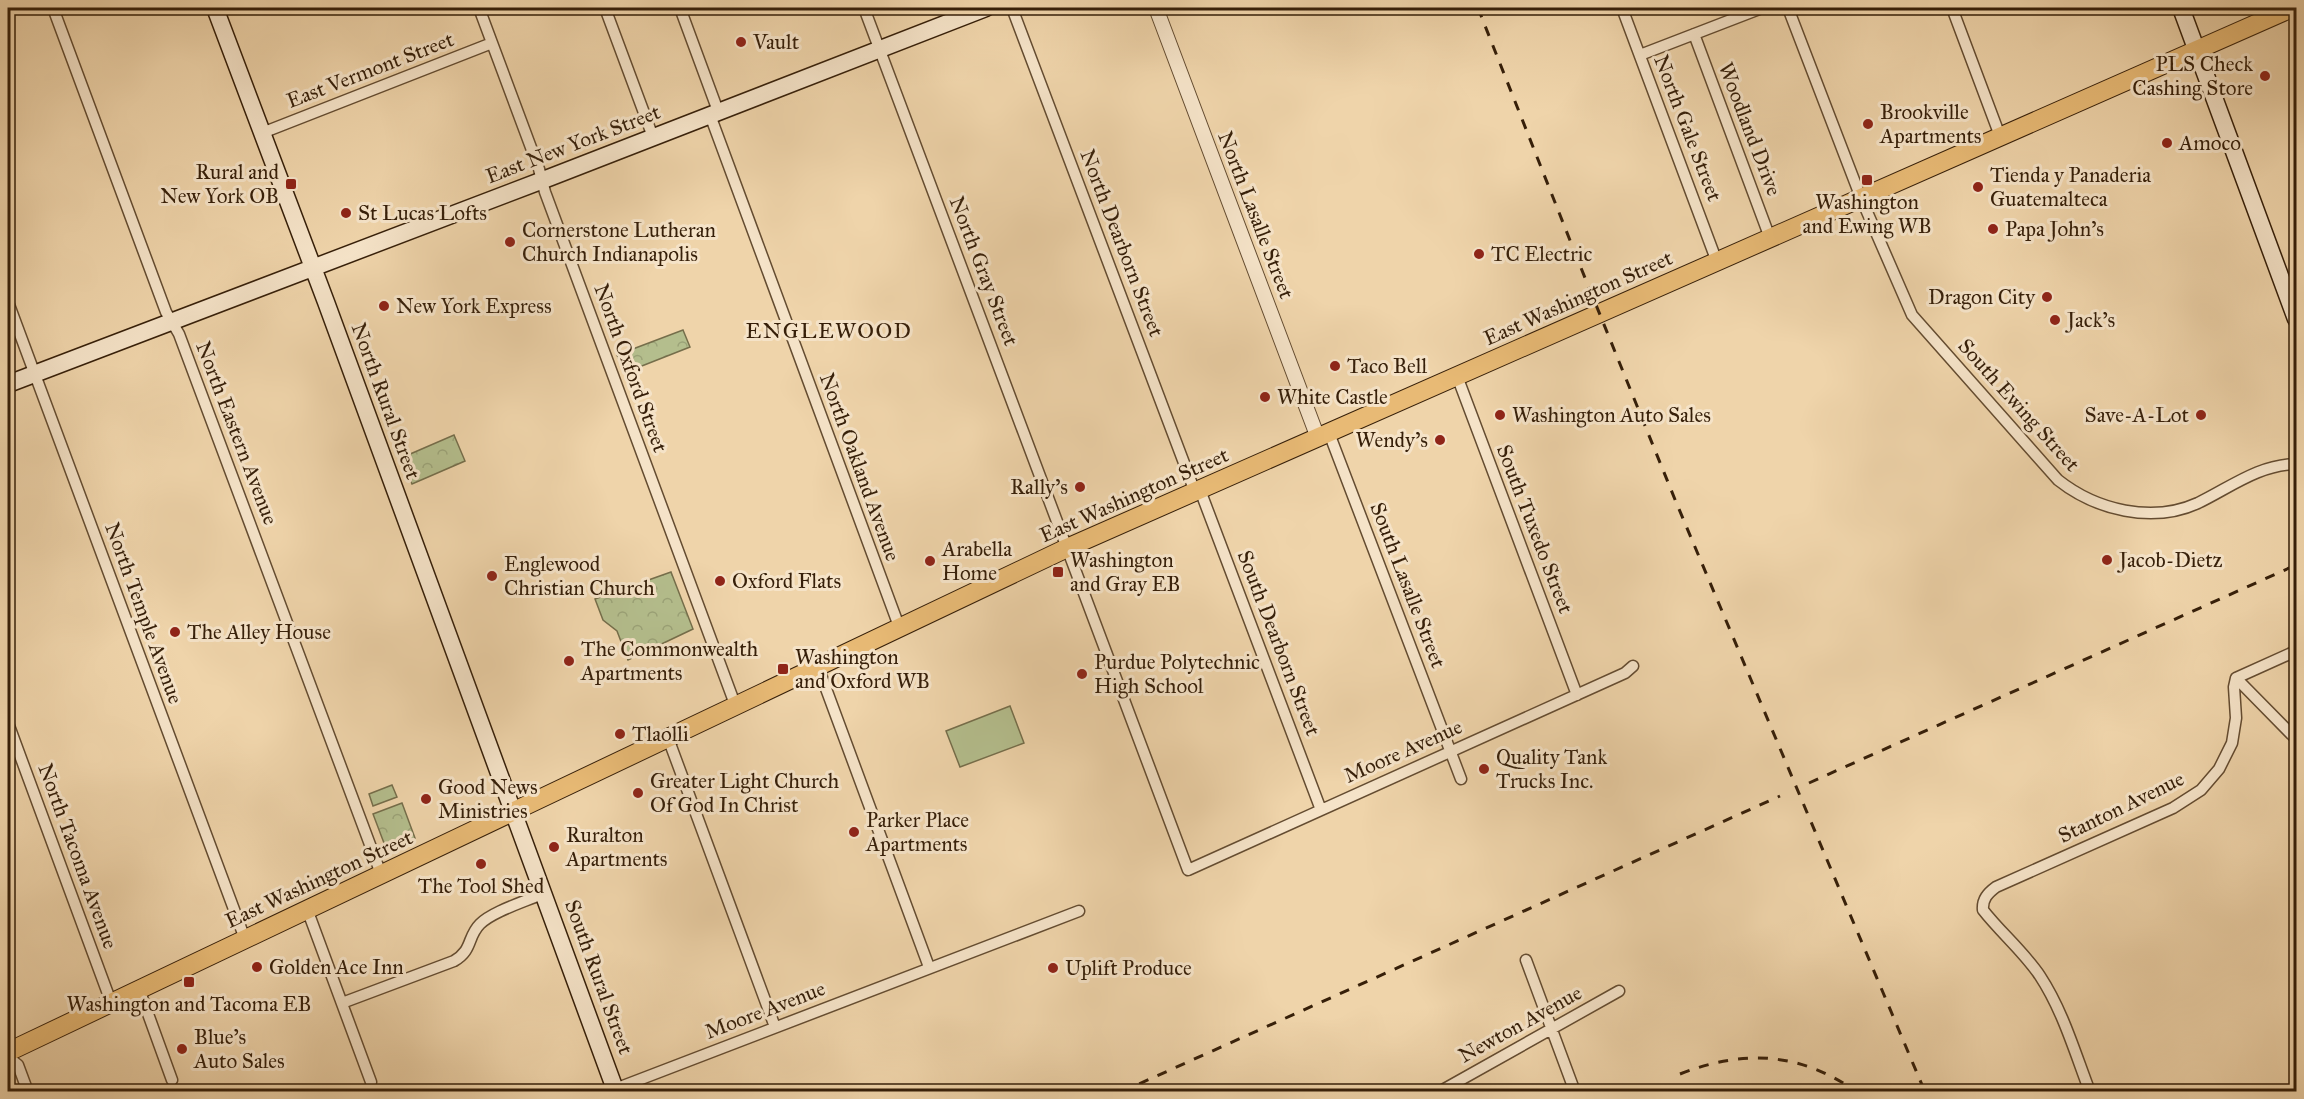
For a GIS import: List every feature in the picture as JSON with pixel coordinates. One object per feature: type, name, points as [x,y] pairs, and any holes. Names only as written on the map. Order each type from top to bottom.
[{"type":"main road","name":"North Rural Street","points":[[215,8],[514,811]]},
{"type":"main road","name":"East New York Street","points":[[8,384],[542,181],[986,8]]},
{"type":"main road","points":[[2181,8],[2296,319]]},
{"type":"main road","name":"East Washington Street","points":[[8,1052],[1067,548],[2292,8]]},
{"type":"main road","name":"South Rural Street","points":[[514,811],[615,1090]]},
{"type":"street","name":"North Eastern Avenue","points":[[53,8],[162,301],[179,334],[381,874]]},
{"type":"street","name":"North Oxford Street","points":[[479,8],[736,707]]},
{"type":"street","points":[[605,8],[653,137]]},
{"type":"street","name":"North Oakland Avenue","points":[[680,8],[714,113],[900,629]]},
{"type":"street","name":"North Gray Street","points":[[864,8],[1188,870]]},
{"type":"street","name":"North Dearborn Street","points":[[1012,8],[1198,491]]},
{"type":"street","name":"North Lasalle Street","points":[[1156,8],[1324,435]]},
{"type":"street","name":"North Gale Street","points":[[1622,8],[1717,262]]},
{"type":"street","points":[[1640,55],[1762,8]]},
{"type":"street","name":"South Ewing Street","points":[[1788,8],[1860,198],[1912,315],[2051,474],[2080,496],[2102,505],[2119,510],[2162,512],[2200,502],[2257,472],[2277,466],[2296,464]]},
{"type":"street","points":[[1952,8],[2000,136]]},
{"type":"street","name":"Woodland Drive","points":[[1694,34],[1770,238]]},
{"type":"street","name":"East Vermont Street","points":[[262,133],[492,43]]},
{"type":"street","name":"North Temple Avenue","points":[[8,302],[245,939]]},
{"type":"street","name":"South Tuxedo Street","points":[[1457,376],[1577,694]]},
{"type":"street","name":"South Lasalle Street","points":[[1324,435],[1461,779]]},
{"type":"street","name":"South Dearborn Street","points":[[1198,491],[1321,810]]},
{"type":"street","points":[[2296,651],[2236,678],[2296,740]]},
{"type":"street","name":"Moore Avenue","points":[[1188,870],[1625,673],[1633,666]]},
{"type":"street","points":[[818,667],[929,967]]},
{"type":"street","name":"Stanton Avenue","points":[[2090,1092],[2063,1020],[2049,990],[2027,958],[1983,910],[1982,904],[1986,896],[1996,887],[2173,808],[2201,790],[2219,769],[2232,743],[2236,718],[2234,687],[2236,678]]},
{"type":"street","name":"North Tacoma Avenue","points":[[8,723],[111,1002]]},
{"type":"street","points":[[668,738],[775,1027]]},
{"type":"street","points":[[342,1003],[454,961],[468,949],[473,934],[481,923],[544,893]]},
{"type":"street","points":[[307,909],[371,1082]]},
{"type":"street","name":"Moore Avenue","points":[[615,1090],[1079,911]]},
{"type":"street","points":[[1526,960],[1575,1092]]},
{"type":"street","points":[[139,989],[172,1080]]},
{"type":"street","name":"Newton Avenue","points":[[1439,1092],[1619,991]]},
{"type":"street","points":[[8,1057],[18,1065],[28,1092]]},
{"type":"green space","points":[[683,330],[690,347],[624,373],[617,355]]},
{"type":"green space","points":[[454,435],[465,461],[412,484],[401,458]]},
{"type":"green space","points":[[671,572],[693,629],[628,660],[617,631],[603,620],[595,599]]},
{"type":"green space","points":[[1010,706],[1024,743],[960,767],[946,731]]},
{"type":"green space","points":[[392,785],[397,797],[373,806],[369,794]]},
{"type":"green space","points":[[402,803],[415,838],[387,851],[373,814]]},
{"type":"railway","points":[[1478,8],[1676,502],[1925,1092]]},
{"type":"railway","points":[[1809,783],[2296,565]]},
{"type":"railway","points":[[1121,1092],[1780,796]]},
{"type":"railway","points":[[1680,1074],[1727,1061],[1749,1058],[1771,1059],[1793,1062],[1814,1069],[1857,1092]]},
{"type":"place","name":"Vault","points":[[741,42]]},
{"type":"place","name":"PLS Check Cashing Store","points":[[2265,76]]},
{"type":"place","name":"Brookville Apartments","points":[[1868,124]]},
{"type":"place","name":"Amoco","points":[[2167,143]]},
{"type":"place","name":"Washington and Ewing WB","points":[[1867,180]]},
{"type":"place","name":"Rural and New York OB","points":[[291,184]]},
{"type":"place","name":"Tienda y Panaderia Guatemalteca","points":[[1978,187]]},
{"type":"place","name":"St Lucas Lofts","points":[[346,213]]},
{"type":"place","name":"Papa John's","points":[[1993,229]]},
{"type":"place","name":"Cornerstone Lutheran Church Indianapolis","points":[[510,242]]},
{"type":"place","name":"TC Electric","points":[[1479,254]]},
{"type":"place","name":"Dragon City","points":[[2047,297]]},
{"type":"place","name":"New York Express","points":[[384,306]]},
{"type":"place","name":"Jack's","points":[[2055,320]]},
{"type":"place","name":"Taco Bell","points":[[1335,366]]},
{"type":"place","name":"White Castle","points":[[1265,397]]},
{"type":"place","name":"Washington Auto Sales","points":[[1500,415]]},
{"type":"place","name":"Save-A-Lot","points":[[2201,415]]},
{"type":"place","name":"Wendy's","points":[[1440,440]]},
{"type":"place","name":"Rally's","points":[[1080,487]]},
{"type":"place","name":"Jacob-Dietz","points":[[2107,560]]},
{"type":"place","name":"Arabella Home","points":[[930,561]]},
{"type":"place","name":"Washington and Gray EB","points":[[1058,572]]},
{"type":"place","name":"Englewood Christian Church","points":[[492,576]]},
{"type":"place","name":"Oxford Flats","points":[[720,581]]},
{"type":"place","name":"The Alley House","points":[[175,632]]},
{"type":"place","name":"The Commonwealth Apartments","points":[[569,661]]},
{"type":"place","name":"Washington and Oxford WB","points":[[783,669]]},
{"type":"place","name":"Purdue Polytechnic High School","points":[[1082,674]]},
{"type":"place","name":"Tlaolli","points":[[620,734]]},
{"type":"place","name":"Quality Tank Trucks Inc.","points":[[1484,769]]},
{"type":"place","name":"Greater Light Church Of God In Christ","points":[[638,793]]},
{"type":"place","name":"Good News Ministries","points":[[426,799]]},
{"type":"place","name":"Parker Place Apartments","points":[[854,832]]},
{"type":"place","name":"Ruralton Apartments","points":[[554,847]]},
{"type":"place","name":"The Tool Shed","points":[[481,864]]},
{"type":"place","name":"Golden Ace Inn","points":[[257,967]]},
{"type":"place","name":"Uplift Produce","points":[[1053,968]]},
{"type":"place","name":"Washington and Tacoma EB","points":[[189,982]]},
{"type":"place","name":"Blue's Auto Sales","points":[[182,1049]]},
{"type":"district","name":"ENGLEWOOD","points":[[829,330]]}]
